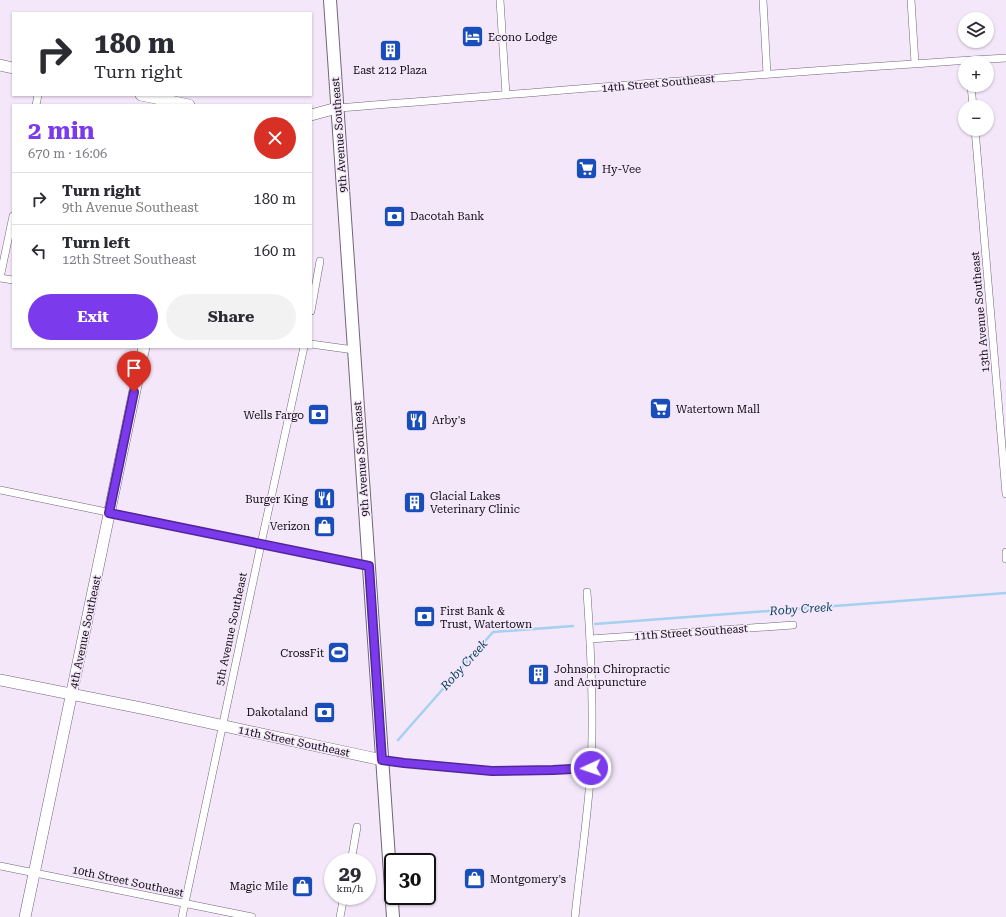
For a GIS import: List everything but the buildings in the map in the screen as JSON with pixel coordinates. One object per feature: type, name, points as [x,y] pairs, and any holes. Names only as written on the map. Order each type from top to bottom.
[{"type":"main road","name":"9th Avenue Southeast","points":[[330,0],[393,917]]},
{"type":"street","points":[[500,0],[506,95]]},
{"type":"street","points":[[762,0],[767,74]]},
{"type":"street","points":[[911,0],[915,64]]},
{"type":"street","name":"14th Street Southeast","points":[[994,59],[1006,58]]},
{"type":"street","name":"14th Street Southeast","points":[[312,115],[337,108],[767,74],[958,62]]},
{"type":"street","points":[[0,65],[12,68]]},
{"type":"street","points":[[146,96],[183,104]]},
{"type":"street","name":"13th Avenue Southeast","points":[[976,136],[1006,494]]},
{"type":"street","points":[[12,221],[0,278],[12,280]]},
{"type":"street","points":[[312,305],[320,261]]},
{"type":"street","points":[[312,344],[354,350]]},
{"type":"street","name":"4th Avenue Southeast","points":[[25,917],[144,348]]},
{"type":"street","name":"5th Avenue Southeast","points":[[182,917],[304,348]]},
{"type":"street","points":[[0,490],[369,566]]},
{"type":"street","points":[[1006,552],[1006,559]]},
{"type":"street","points":[[575,917],[591,768],[592,714],[587,592]]},
{"type":"street","name":"11th Street Southeast","points":[[590,639],[793,625]]},
{"type":"street","name":"11th Street Southeast","points":[[0,680],[222,725],[382,760],[492,771],[591,768]]},
{"type":"street","points":[[352,853],[357,827]]},
{"type":"street","name":"10th Street Southeast","points":[[0,866],[252,917]]},
{"type":"street","points":[[340,917],[342,905]]},
{"type":"waterway","name":"Roby Creek","points":[[595,624],[1006,593]]},
{"type":"waterway","name":"Roby Creek","points":[[398,740],[493,632],[573,626]]},
{"type":"place","name":"Econo Lodge","points":[[472,37]]},
{"type":"place","name":"East 212 Plaza","points":[[390,50]]},
{"type":"place","name":"Hy-Vee","points":[[587,169]]},
{"type":"place","name":"Dacotah Bank","points":[[394,216]]},
{"type":"place","name":"Watertown Mall","points":[[660,409]]},
{"type":"place","name":"Wells Fargo","points":[[319,415]]},
{"type":"place","name":"Arby's","points":[[417,420]]},
{"type":"place","name":"Burger King","points":[[324,499]]},
{"type":"place","name":"Glacial Lakes Veterinary Clinic","points":[[414,502]]},
{"type":"place","name":"Verizon","points":[[325,526]]},
{"type":"place","name":"First Bank & Trust, Watertown","points":[[424,617]]},
{"type":"place","name":"CrossFit","points":[[339,653]]},
{"type":"place","name":"Johnson Chiropractic and Acupuncture","points":[[538,675]]},
{"type":"place","name":"Dakotaland","points":[[324,712]]},
{"type":"place","name":"Montgomery's","points":[[474,879]]},
{"type":"place","name":"Magic Mile","points":[[303,886]]},
{"type":"route","points":[[134,392],[109,513],[369,566],[382,760],[448,768],[492,771],[591,768]]}]
